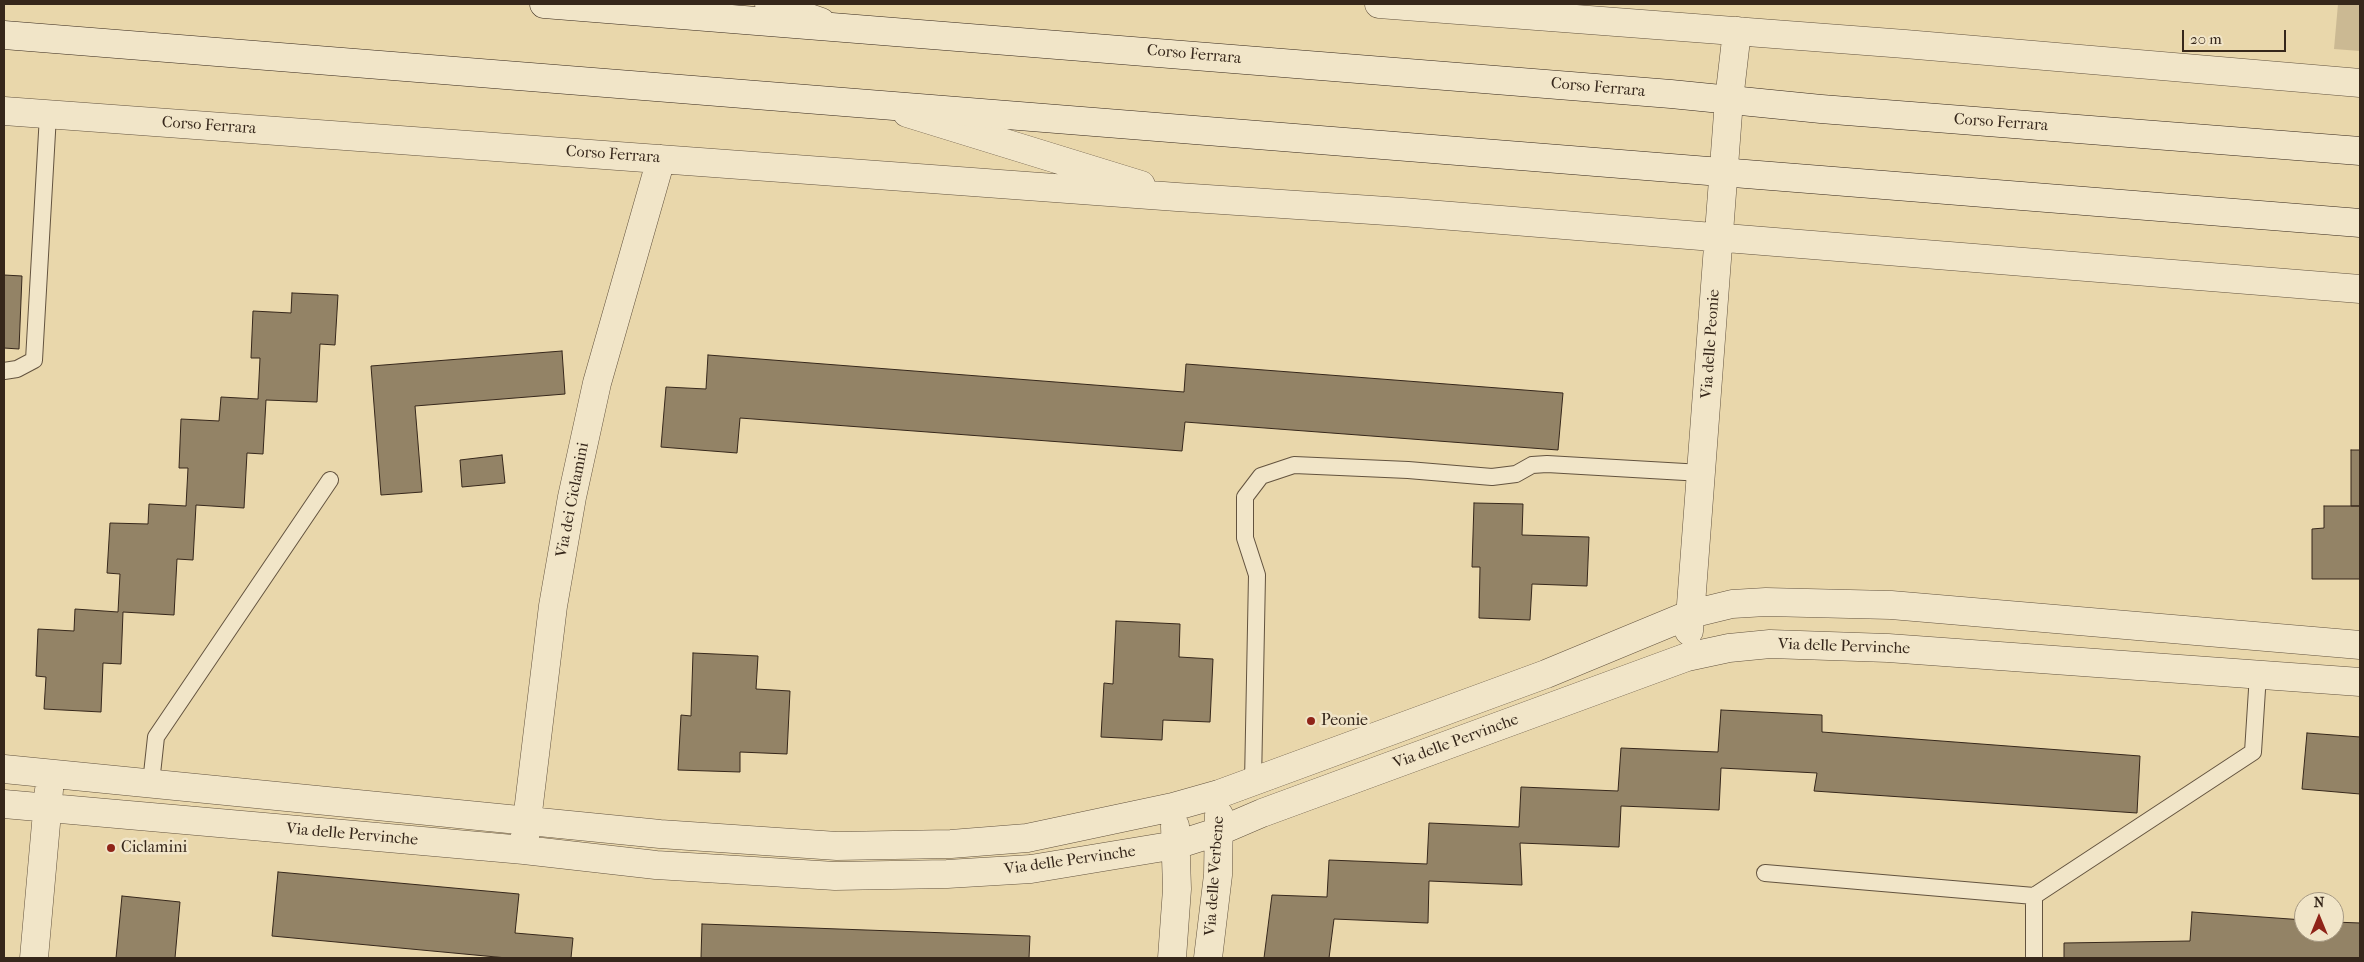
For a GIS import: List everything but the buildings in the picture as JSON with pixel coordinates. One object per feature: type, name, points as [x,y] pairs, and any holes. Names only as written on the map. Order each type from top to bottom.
[{"type":"street","name":"Corso Ferrara","points":[[544,4],[835,26],[1820,109],[2360,151]]},
{"type":"street","name":"Corso Ferrara","points":[[769,4],[835,26]]},
{"type":"street","points":[[1379,4],[1737,31],[2360,83]]},
{"type":"street","name":"Via delle Peonie","points":[[1686,657],[1702,473],[1723,171],[1737,31]]},
{"type":"street","name":"Corso Ferrara","points":[[4,35],[2360,223]]},
{"type":"street","name":"Corso Ferrara","points":[[881,106],[1099,170],[1177,197]]},
{"type":"street","name":"Corso Ferrara","points":[[4,111],[1402,212],[2360,289]]},
{"type":"street","name":"Via dei Ciclamini","points":[[524,850],[554,606],[572,497],[597,382],[661,158]]},
{"type":"street","name":"Via delle Pervinche","points":[[4,769],[660,834],[837,846],[951,844],[1026,838],[1173,807],[1219,794],[1537,677],[1691,614],[1732,604],[1766,602],[1891,605],[2360,645]]},
{"type":"street","points":[[2258,674],[2261,637]]},
{"type":"street","name":"Via delle Pervinche","points":[[4,804],[524,850],[656,865],[835,876],[947,874],[1031,869],[1176,845],[1220,831],[1686,657],[1729,648],[1770,644],[1888,648],[2360,682]]},
{"type":"street","points":[[34,958],[51,773]]},
{"type":"street","name":"Via delle Verbene","points":[[1208,958],[1218,875],[1219,794]]},
{"type":"street","points":[[1172,958],[1177,889],[1173,807]]},
{"type":"street","points":[[656,865],[660,834]]},
{"type":"lane","points":[[4,371],[17,369],[34,360],[48,115]]},
{"type":"lane","points":[[1253,782],[1257,575],[1245,538],[1245,497],[1261,476],[1294,465],[1408,470],[1492,478],[1516,474],[1532,465],[1547,464],[1702,473]]},
{"type":"lane","points":[[151,783],[156,737],[330,480]]},
{"type":"lane","points":[[1765,873],[2034,896],[2253,752],[2258,674]]},
{"type":"lane","points":[[2034,896],[2034,958]]},
{"type":"shaded area","points":[[2338,4],[2360,4],[2360,51],[2334,49]]},
{"type":"place","name":"Peonie","points":[[1311,721]]},
{"type":"place","name":"Ciclamini","points":[[111,848]]}]
